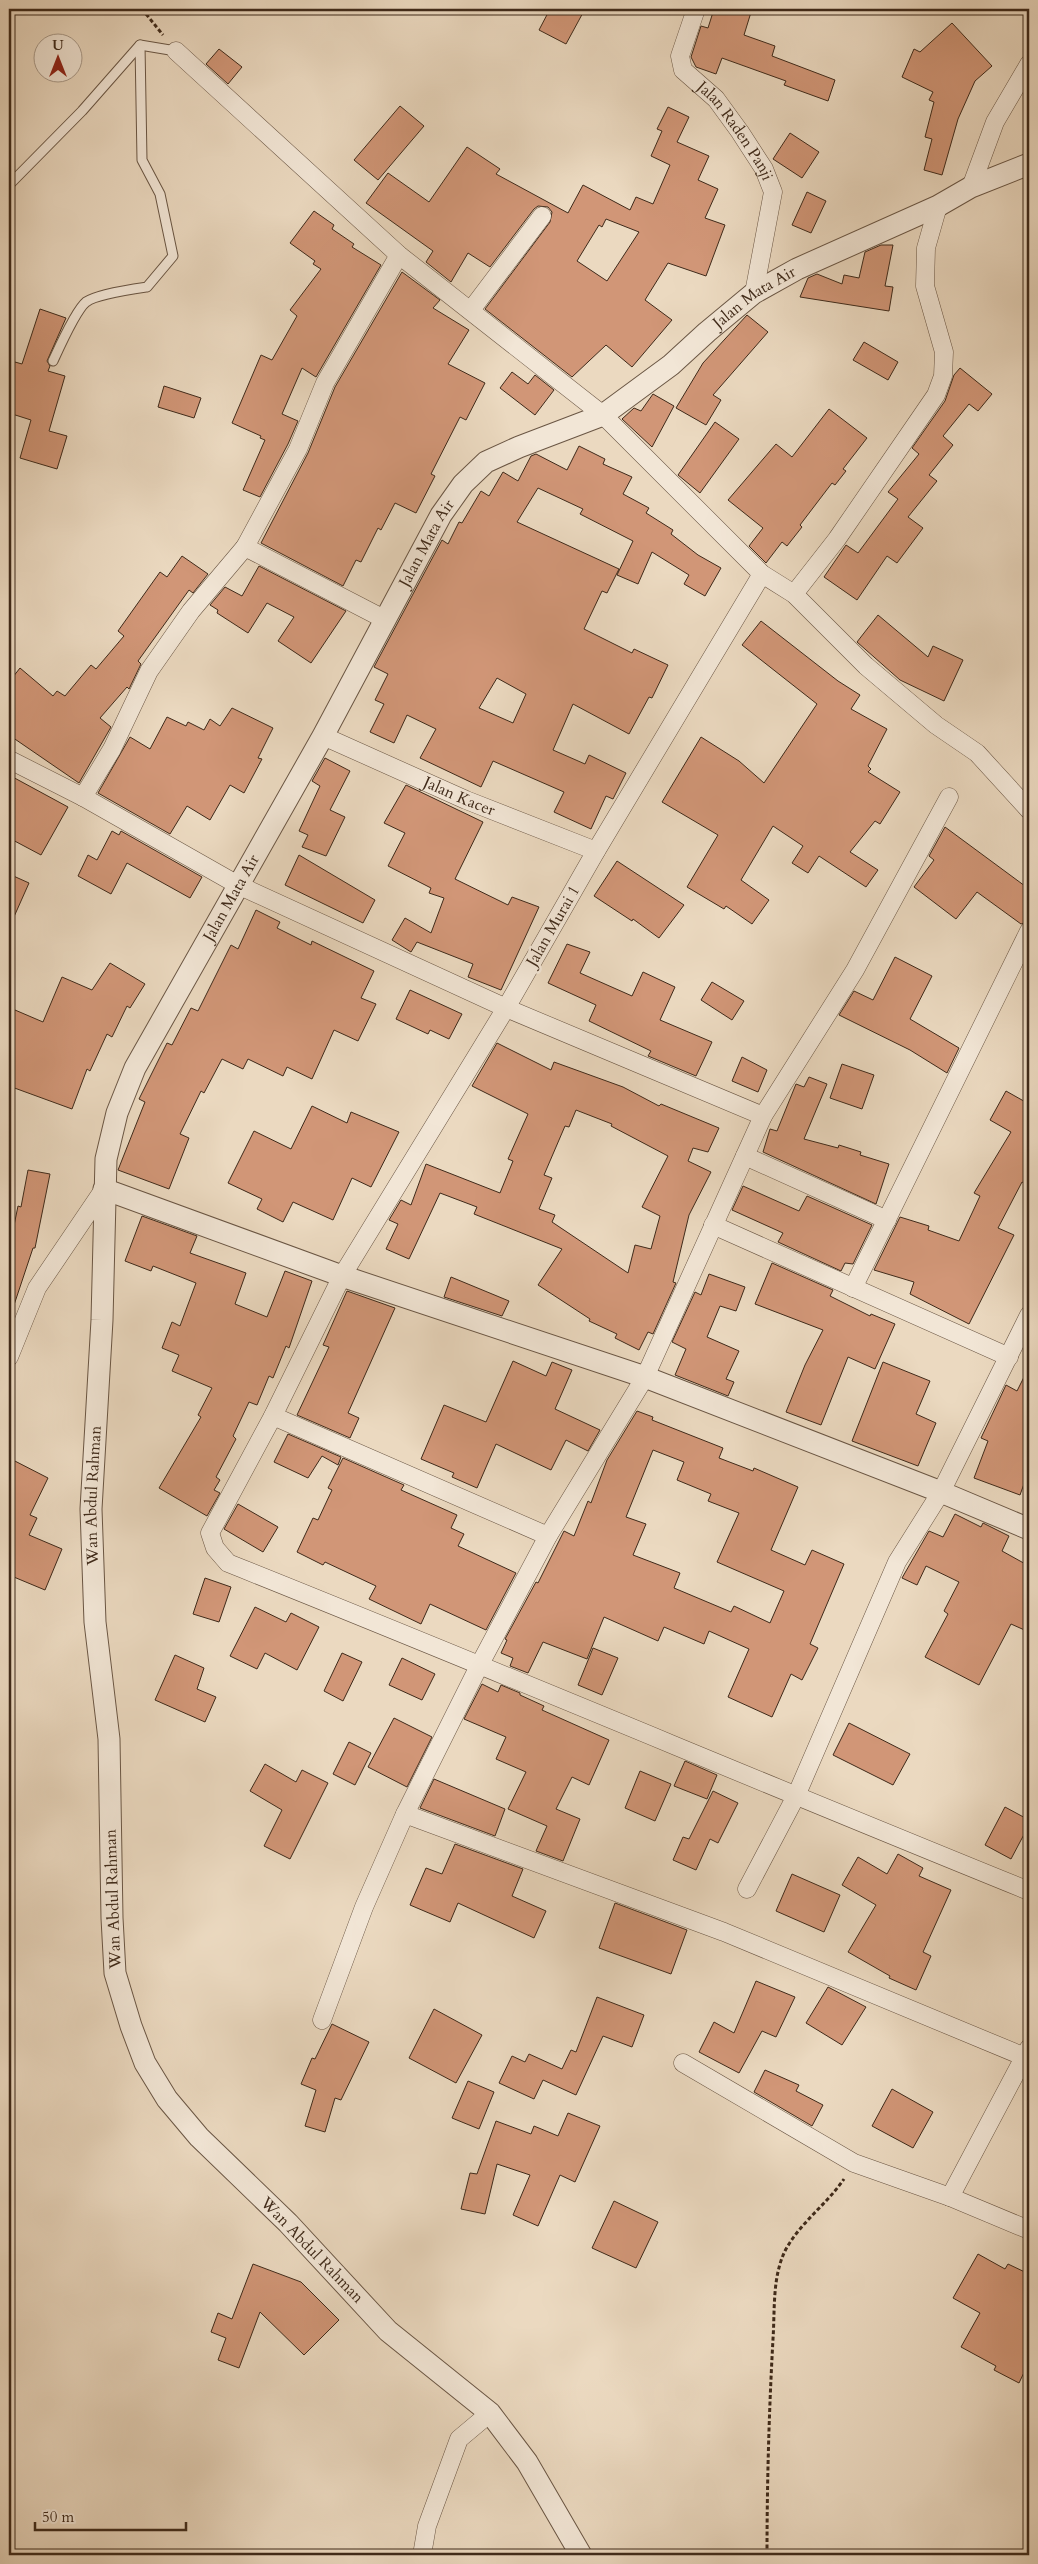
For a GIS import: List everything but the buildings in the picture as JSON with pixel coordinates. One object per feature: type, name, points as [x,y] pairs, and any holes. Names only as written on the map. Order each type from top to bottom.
[{"type":"street","name":"Jalan Raden Panji","points":[[696,9],[680,56],[680,64],[683,70],[716,99],[764,169],[773,192],[754,293]]},
{"type":"street","points":[[176,51],[399,254],[603,415],[762,574],[794,594],[866,666],[936,725],[977,753],[1029,810]]},
{"type":"street","points":[[971,187],[995,122],[1029,64]]},
{"type":"street","name":"Jalan Mata Air","points":[[104,1189],[106,1158],[117,1113],[136,1068],[323,736],[441,515],[463,484],[486,462],[519,447],[603,415],[671,365],[754,293],[797,269],[938,206],[971,187],[1029,164]]},
{"type":"street","points":[[794,594],[837,539],[936,395],[943,376],[944,352],[925,286],[926,248],[938,206]]},
{"type":"street","points":[[471,310],[542,216]]},
{"type":"street","points":[[83,797],[112,749],[149,672],[191,611],[245,547],[298,449],[325,383],[399,254]]},
{"type":"street","points":[[245,547],[384,620]]},
{"type":"street","name":"Jalan Murai 1","points":[[762,574],[596,851],[506,1008],[342,1276],[273,1416],[210,1532],[214,1548],[228,1563],[480,1664],[1029,1891]]},
{"type":"street","name":"Jalan Kacer","points":[[323,736],[466,800],[596,851]]},
{"type":"street","points":[[12,761],[83,797],[238,885],[506,1008],[763,1116]]},
{"type":"street","points":[[322,2020],[364,1907],[405,1814],[480,1664],[548,1536],[645,1377],[763,1116],[855,970],[949,797]]},
{"type":"street","points":[[853,1288],[1029,931]]},
{"type":"street","points":[[745,1156],[887,1220]]},
{"type":"street","points":[[9,1357],[37,1288],[104,1189],[342,1276],[645,1377],[941,1492],[1029,1529]]},
{"type":"street","name":"Wan Abdul Rahman","points":[[104,1189],[102,1320],[91,1509],[95,1622],[109,1739],[112,1918],[115,1973],[131,2026],[149,2070],[168,2100],[199,2137],[288,2223],[388,2331],[490,2413],[527,2462],[581,2555]]},
{"type":"street","points":[[714,1225],[1008,1357]]},
{"type":"street","points":[[747,1889],[796,1796],[897,1562],[941,1492],[1029,1315]]},
{"type":"street","points":[[273,1416],[548,1536]]},
{"type":"street","points":[[405,1814],[724,1932],[1027,2052],[950,2197]]},
{"type":"street","points":[[683,2063],[854,2163],[950,2197],[1029,2230]]},
{"type":"street","points":[[422,2555],[427,2526],[460,2439],[490,2413]]},
{"type":"lane","points":[[140,45],[176,51]]},
{"type":"lane","points":[[9,185],[82,111],[140,45]]},
{"type":"lane","points":[[53,361],[67,332],[86,302],[120,291],[147,288],[173,256],[160,194],[142,160],[140,45]]},
{"type":"path","points":[[142,9],[176,51]]},
{"type":"path","points":[[767,2555],[769,2413],[774,2292],[786,2250],[809,2219],[834,2194],[854,2163]]}]
